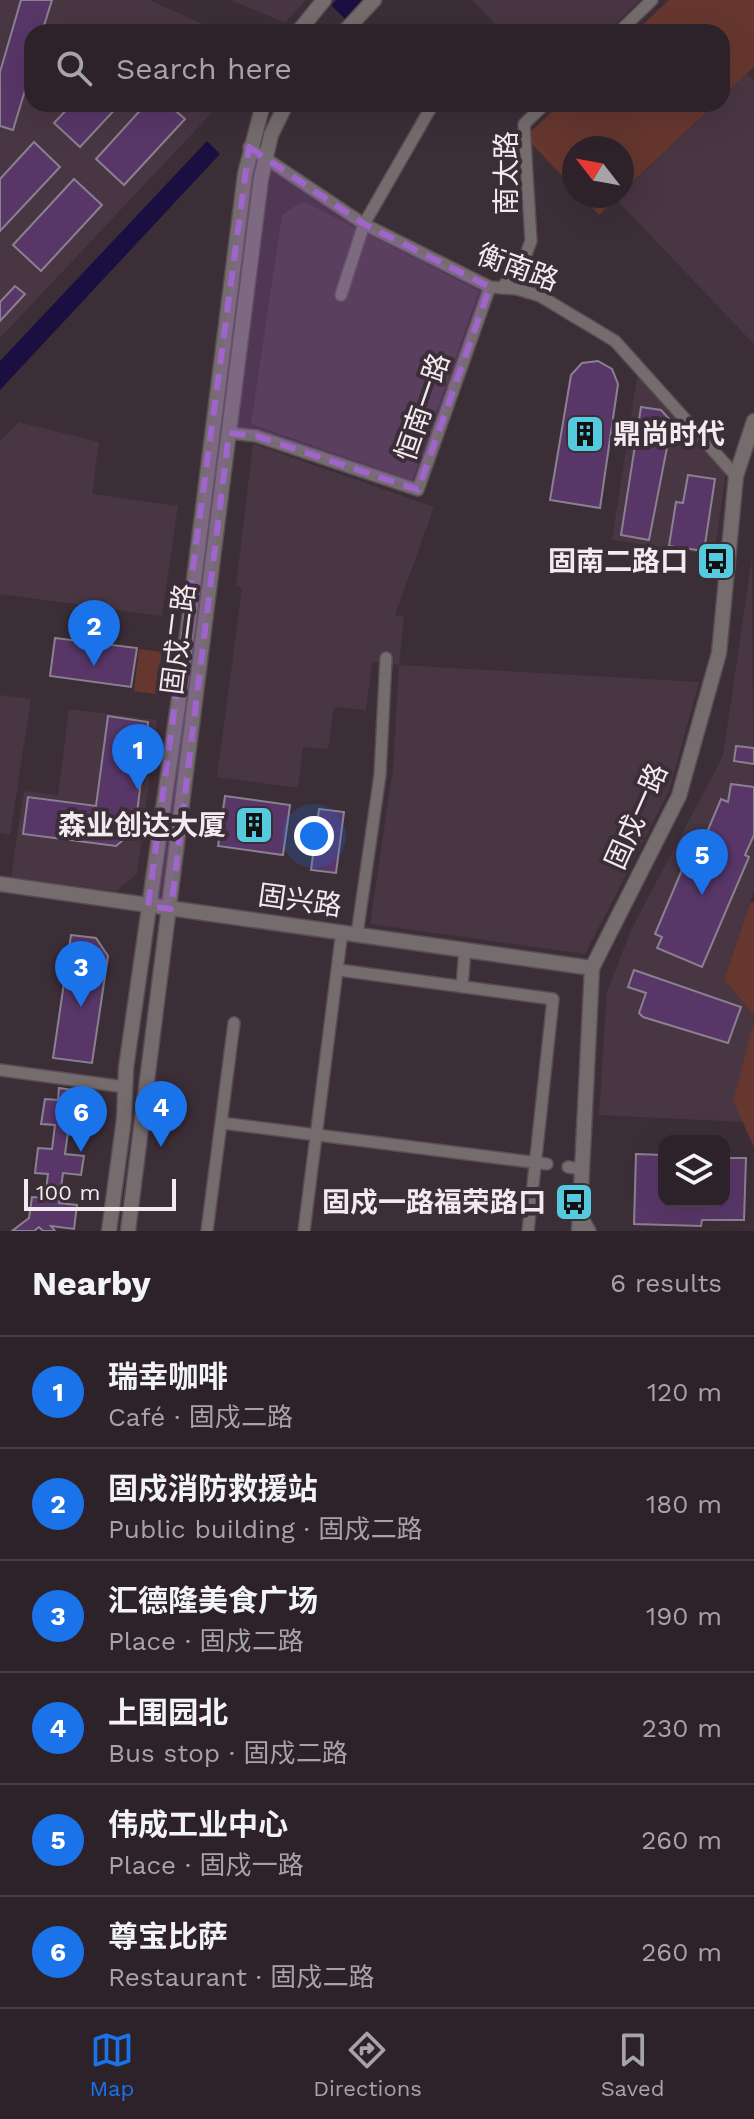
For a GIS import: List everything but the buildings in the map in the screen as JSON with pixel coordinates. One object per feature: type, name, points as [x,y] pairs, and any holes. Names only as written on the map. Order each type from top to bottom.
[{"type":"street","points":[[304,24],[324,0]]},
{"type":"street","points":[[352,24],[374,0]]},
{"type":"street","points":[[627,24],[652,0]]},
{"type":"street","name":"固戍二路","points":[[109,1231],[148,906],[180,691],[249,147],[260,112]]},
{"type":"street","name":"固戍二路","points":[[128,1231],[265,159],[271,135],[282,112]]},
{"type":"street","points":[[341,295],[364,224],[428,112]]},
{"type":"street","name":"南太路","points":[[496,288],[525,257],[531,241],[524,124],[537,112]]},
{"type":"street","name":"衡南路","points":[[249,147],[364,224],[496,288],[540,296],[615,341],[736,476]]},
{"type":"street","name":"恒南一路","points":[[229,433],[256,436],[418,490],[496,288]]},
{"type":"street","name":"固戍一路","points":[[579,1231],[575,1168],[592,968],[679,796],[719,653],[736,476],[754,421]]},
{"type":"street","points":[[304,1231],[339,970],[350,932],[380,775],[386,658]]},
{"type":"street","name":"固兴路","points":[[0,884],[592,968]]},
{"type":"street","points":[[462,987],[465,949]]},
{"type":"street","points":[[339,970],[553,999],[541,1164],[528,1231]]},
{"type":"street","points":[[207,1231],[234,1023]]},
{"type":"street","points":[[0,1070],[125,1087]]},
{"type":"street","points":[[222,1123],[541,1164]]},
{"type":"street","points":[[580,1212],[590,1231]]},
{"type":"highlighted area","points":[[249,147],[364,224],[490,287],[418,490],[256,436],[229,433],[171,909],[148,906]]},
{"type":"shaded area","points":[[0,0],[149,0],[203,24],[24,24],[24,112],[212,112],[0,338]]},
{"type":"shaded area","points":[[231,0],[306,0],[285,23]]},
{"type":"shaded area","points":[[336,0],[362,0],[345,19],[331,5]]},
{"type":"shaded area","points":[[472,0],[640,0],[615,24],[495,24]]},
{"type":"shaded area","points":[[669,0],[754,0],[754,67],[730,90],[730,24],[644,24]]},
{"type":"shaded area","points":[[747,74],[754,80],[754,344],[625,208],[634,208],[634,182],[707,112],[730,112],[730,90]]},
{"type":"shaded area","points":[[552,112],[707,112],[634,181],[634,136],[562,136],[562,176],[525,137]]},
{"type":"shaded area","points":[[207,141],[220,154],[0,390],[0,361]]},
{"type":"shaded area","points":[[303,201],[479,291],[412,480],[251,424],[282,215]]},
{"type":"shaded area","points":[[592,208],[606,208],[599,215]]},
{"type":"shaded area","points":[[638,370],[726,472],[714,555],[612,540]]},
{"type":"shaded area","points":[[19,422],[99,442],[92,494],[178,506],[162,616],[0,594],[0,441]]},
{"type":"shaded area","points":[[253,444],[434,507],[395,615],[404,617],[399,665],[372,662],[366,710],[334,707],[328,749],[303,747],[298,788],[217,777],[242,588],[236,586]]},
{"type":"shaded area","points":[[752,557],[754,890],[724,980],[754,1015],[743,1122],[599,1115],[607,992],[631,930],[723,756]]},
{"type":"shaded area","points":[[139,649],[162,652],[156,694],[134,691]]},
{"type":"shaded area","points":[[399,665],[699,682],[669,791],[585,954],[370,924],[393,769]]},
{"type":"shaded area","points":[[0,695],[31,699],[10,835],[0,833]]},
{"type":"shaded area","points":[[69,709],[157,720],[137,874],[116,891],[11,877],[24,791],[58,795]]},
{"type":"shaded area","points":[[754,902],[754,1015],[724,980],[750,903]]},
{"type":"shaded area","points":[[754,1022],[754,1147],[733,1101]]},
{"type":"place","name":"鼎尚时代","points":[[585,434]]},
{"type":"place","name":"固南二路口","points":[[716,561]]},
{"type":"place","name":"固戍消防救援站","points":[[94,666]]},
{"type":"place","name":"瑞幸咖啡","points":[[138,790]]},
{"type":"place","name":"森业创达大厦","points":[[254,825]]},
{"type":"place","name":"伟成工业中心","points":[[702,895]]},
{"type":"place","name":"汇德隆美食广场","points":[[81,1007]]},
{"type":"place","name":"上围园北","points":[[161,1147]]},
{"type":"place","name":"尊宝比萨","points":[[81,1152]]},
{"type":"place","name":"固戍一路福荣路口","points":[[574,1202]]}]
